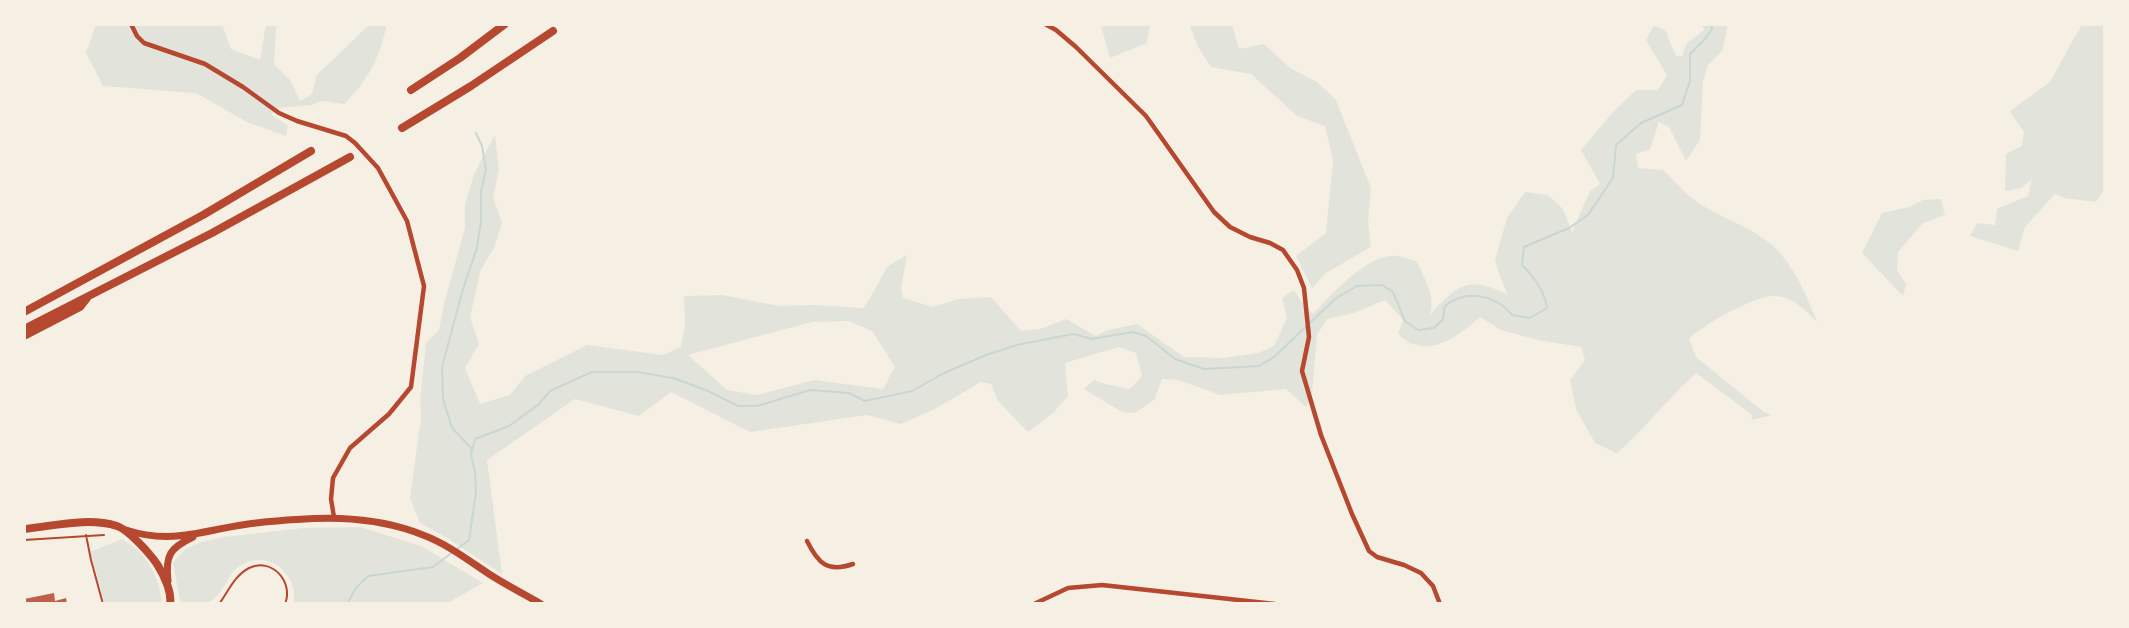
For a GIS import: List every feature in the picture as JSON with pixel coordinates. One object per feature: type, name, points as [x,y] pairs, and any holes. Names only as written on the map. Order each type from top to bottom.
[{"type":"highway","points":[[411,90],[460,58],[505,24]]},
{"type":"highway","points":[[402,128],[553,32]]},
{"type":"highway","points":[[24,310],[68,284],[83,280],[203,215],[311,151]]},
{"type":"highway","points":[[24,329],[212,233],[350,158]]},
{"type":"highway","points":[[24,336],[80,308],[88,296]]},
{"type":"main road","points":[[24,529],[90,522],[150,537],[168,537],[239,525],[334,517],[356,519],[423,535],[541,604]]},
{"type":"main road","points":[[121,528],[150,554],[160,568],[172,602]]},
{"type":"main road","points":[[168,590],[166,568],[169,553],[177,544],[200,533]]},
{"type":"street","points":[[131,24],[136,36],[144,43],[205,64],[243,87],[279,113],[346,136],[378,168],[407,221],[424,286],[411,387],[389,414],[350,448],[333,478],[331,500],[334,517]]},
{"type":"street","points":[[1045,24],[1076,46],[1146,116],[1222,220],[1230,227],[1250,237],[1283,250],[1297,270],[1304,288],[1309,337],[1302,370],[1321,435],[1352,513],[1369,551],[1377,557],[1421,573],[1433,586],[1440,604]]},
{"type":"street","points":[[807,541],[816,558],[831,568],[853,564]]},
{"type":"street","points":[[1034,604],[1051,594],[1068,588],[1102,585],[1275,604]]},
{"type":"lane","points":[[86,535],[90,560],[103,604]]},
{"type":"lane","points":[[24,540],[104,535]]},
{"type":"lane","points":[[219,604],[235,579],[246,569],[256,565],[269,567],[280,575],[288,588],[285,604]]},
{"type":"shaded area","points":[[96,24],[222,24],[231,49],[260,60],[266,24],[281,24],[276,28],[274,64],[290,80],[300,101],[312,94],[317,75],[370,24],[387,24],[372,68],[344,104],[321,101],[312,105],[278,108],[271,115],[288,125],[286,136],[247,122],[196,93],[103,86],[86,53]]},
{"type":"shaded area","points":[[1098,24],[1150,24],[1147,43],[1110,58],[1101,26]]},
{"type":"shaded area","points":[[1189,24],[1232,24],[1239,49],[1264,44],[1290,68],[1317,82],[1336,100],[1371,188],[1368,221],[1371,247],[1326,273],[1312,288],[1296,256],[1326,233],[1333,160],[1325,126],[1297,116],[1251,74],[1211,67],[1198,47]]},
{"type":"shaded area","points":[[1702,24],[1728,24],[1722,51],[1708,65],[1703,81],[1700,140],[1686,161],[1669,127],[1659,122],[1650,149],[1636,154],[1638,168],[1663,170],[1698,203],[1763,238],[1780,253],[1797,277],[1817,322],[1788,299],[1775,296],[1766,297],[1730,312],[1705,326],[1689,339],[1696,357],[1764,412],[1772,415],[1752,420],[1751,414],[1696,373],[1616,454],[1595,443],[1576,409],[1570,380],[1585,360],[1581,347],[1538,340],[1501,330],[1480,317],[1451,339],[1440,344],[1419,346],[1398,334],[1403,320],[1385,300],[1354,313],[1327,319],[1317,335],[1312,394],[1306,407],[1286,389],[1220,395],[1179,380],[1162,379],[1154,400],[1135,413],[1122,412],[1084,389],[1094,380],[1130,389],[1142,376],[1136,353],[1119,347],[1065,363],[1068,396],[1053,413],[1028,432],[998,401],[991,384],[981,382],[933,410],[901,424],[867,415],[750,432],[671,392],[639,416],[575,399],[487,460],[502,574],[420,523],[410,498],[421,418],[420,401],[426,343],[439,330],[465,228],[465,204],[475,172],[495,135],[499,170],[493,197],[502,223],[494,248],[481,269],[470,317],[479,344],[465,368],[480,404],[510,395],[525,376],[587,345],[663,355],[681,347],[685,324],[684,296],[722,295],[779,306],[864,308],[888,266],[907,255],[901,288],[903,298],[933,307],[958,299],[991,297],[1021,331],[1040,329],[1066,319],[1096,336],[1108,330],[1137,324],[1184,357],[1224,358],[1258,353],[1274,346],[1287,318],[1282,298],[1294,290],[1313,314],[1351,276],[1363,267],[1387,257],[1398,256],[1417,262],[1431,295],[1430,315],[1448,296],[1464,286],[1483,285],[1508,295],[1495,260],[1507,218],[1525,192],[1548,195],[1563,209],[1572,232],[1590,191],[1600,184],[1581,150],[1613,112],[1636,90],[1658,90],[1667,75],[1646,40],[1654,25],[1665,30],[1676,56],[1682,56],[1687,43],[1704,30]],"holes":[[[848,321],[872,331],[895,367],[883,389],[814,380],[757,395],[727,390],[688,355],[812,322]]]},
{"type":"shaded area","points":[[2082,24],[2105,24],[2105,189],[2096,202],[2064,198],[2055,194],[2025,227],[2018,251],[1970,236],[1977,223],[1995,225],[1997,209],[2028,196],[2032,179],[2021,188],[2005,191],[2006,154],[2022,146],[2024,132],[2010,111],[2050,82]]},
{"type":"shaded area","points":[[1941,199],[1945,215],[1923,223],[1898,252],[1897,270],[1906,284],[1903,296],[1862,253],[1882,213],[1909,207],[1923,200]]},
{"type":"shaded area","points":[[360,527],[421,546],[483,583],[446,604],[293,604],[293,586],[283,570],[272,562],[258,560],[248,562],[234,571],[222,589],[208,603],[184,604],[180,601],[173,563],[184,550],[201,542],[224,537],[303,528]]},
{"type":"shaded area","points":[[122,539],[138,551],[150,566],[158,584],[162,604],[105,604],[90,552]]},
{"type":"building","points":[[54,593],[55,601],[66,598],[67,604],[24,604],[24,599]]},
{"type":"waterway","points":[[347,604],[356,588],[368,576],[433,567],[469,540],[476,492],[471,455],[475,439],[509,426],[539,404],[550,391],[592,372],[637,372],[673,378],[706,390],[738,406],[757,406],[810,390],[849,393],[865,401],[912,391],[944,373],[1017,345],[1073,334],[1092,339],[1133,332],[1146,336],[1175,359],[1204,369],[1259,366],[1274,357],[1335,299],[1357,286],[1382,285],[1393,292],[1405,321],[1418,330],[1434,328],[1443,319],[1445,306],[1462,297],[1471,296],[1489,298],[1512,315],[1530,318],[1547,308],[1538,285],[1522,265],[1524,247],[1569,228],[1588,215],[1613,178],[1616,145],[1641,123],[1682,105],[1690,81],[1690,54],[1712,29],[1711,24]]},
{"type":"waterway","points":[[472,449],[452,428],[443,399],[442,367],[463,289],[477,248],[481,221],[481,192],[486,169],[482,146],[476,133]]}]
